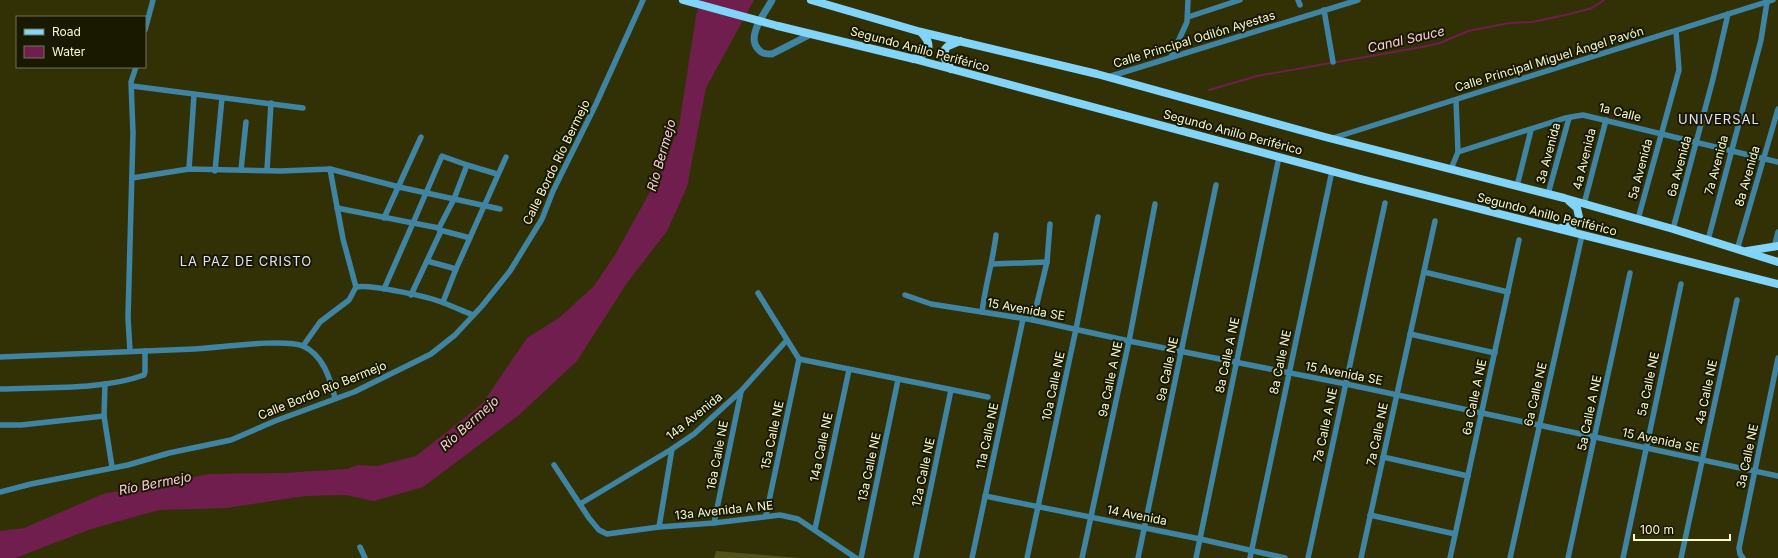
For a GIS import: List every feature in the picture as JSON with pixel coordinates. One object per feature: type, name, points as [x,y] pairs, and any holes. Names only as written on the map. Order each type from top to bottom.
[{"type":"main road","name":"Segundo Anillo Periférico","points":[[683,0],[778,26],[914,59],[1279,156],[1332,172],[1778,284]]},
{"type":"main road","name":"Segundo Anillo Periférico","points":[[810,0],[921,32],[1106,77],[1332,138],[1564,198],[1672,229],[1778,262]]},
{"type":"main road","points":[[914,59],[928,50],[929,45],[921,32]]},
{"type":"main road","points":[[951,69],[945,59],[945,49],[948,46],[960,41]]},
{"type":"main road","points":[[1554,228],[1570,227],[1576,223],[1579,217],[1575,206],[1564,198]]},
{"type":"main road","points":[[1740,250],[1776,247]]},
{"type":"street","points":[[146,26],[153,0]]},
{"type":"street","name":"Calle Bordo Río Bermejo","points":[[0,492],[112,466],[128,465],[169,453],[231,440],[354,392],[431,354],[455,335],[510,271],[542,218],[553,191],[596,104],[643,0]]},
{"type":"street","points":[[772,0],[758,25],[753,40],[754,44],[760,51],[766,54],[772,54],[811,34]]},
{"type":"street","points":[[1171,57],[1188,17],[1188,0]]},
{"type":"street","points":[[1188,17],[1240,0]]},
{"type":"street","name":"Calle Principal Odilón Ayestas","points":[[1106,77],[1358,0]]},
{"type":"street","name":"Calle Principal Miguel Ángel Pavón","points":[[1332,138],[1773,0]]},
{"type":"street","name":"7a Avenida","points":[[1708,240],[1761,40],[1767,2]]},
{"type":"street","points":[[1324,10],[1333,62]]},
{"type":"street","name":"6a Avenida","points":[[1672,229],[1697,142],[1728,14]]},
{"type":"street","name":"5a Avenida","points":[[1638,219],[1679,70],[1676,30]]},
{"type":"street","points":[[130,351],[128,318],[133,133],[132,86],[136,68]]},
{"type":"street","points":[[132,86],[303,108]]},
{"type":"street","points":[[189,169],[194,95]]},
{"type":"street","points":[[215,170],[222,98]]},
{"type":"street","points":[[1451,169],[1458,152],[1456,100]]},
{"type":"street","points":[[267,170],[271,103]]},
{"type":"street","name":"8a Avenida","points":[[1740,250],[1778,109]]},
{"type":"street","name":"1a Calle","points":[[1458,152],[1583,115],[1778,162]]},
{"type":"street","name":"3a Avenida","points":[[1548,194],[1569,118]]},
{"type":"street","name":"4a Avenida","points":[[1584,204],[1606,120]]},
{"type":"street","points":[[241,170],[246,122]]},
{"type":"street","points":[[1516,186],[1531,130]]},
{"type":"street","points":[[384,218],[400,187],[421,137]]},
{"type":"street","points":[[384,289],[442,156],[497,174]]},
{"type":"street","name":"8a Calle A NE","points":[[1196,558],[1279,156]]},
{"type":"street","points":[[443,302],[456,269],[485,206],[497,174],[506,157]]},
{"type":"street","points":[[411,295],[454,199],[467,165]]},
{"type":"street","points":[[132,178],[189,169],[330,169],[400,187],[500,209]]},
{"type":"street","points":[[303,346],[320,322],[349,300],[356,287],[343,239],[330,169]]},
{"type":"street","name":"8a Calle NE","points":[[1250,558],[1332,172]]},
{"type":"street","name":"9a Calle NE","points":[[1138,558],[1216,185]]},
{"type":"street","name":"7a Calle A NE","points":[[1308,558],[1385,203]]},
{"type":"street","name":"9a Calle A NE","points":[[1082,558],[1129,341],[1155,204]]},
{"type":"street","points":[[338,208],[440,229],[470,238]]},
{"type":"street","name":"10a Calle NE","points":[[1027,558],[1076,329],[1098,217]]},
{"type":"street","name":"7a Calle NE","points":[[1361,558],[1435,221]]},
{"type":"street","points":[[1033,320],[1047,262],[1050,224]]},
{"type":"street","points":[[1776,247],[1778,232]]},
{"type":"street","points":[[982,312],[985,289],[992,264],[996,235]]},
{"type":"street","name":"6a Calle NE","points":[[1510,558],[1582,235]]},
{"type":"street","name":"6a Calle A NE","points":[[1450,558],[1520,240]]},
{"type":"street","points":[[427,261],[456,269]]},
{"type":"street","points":[[992,264],[1047,262]]},
{"type":"street","points":[[1424,272],[1508,292]]},
{"type":"street","name":"5a Calle A NE","points":[[1568,558],[1630,273]]},
{"type":"street","name":"5a Calle NE","points":[[1623,558],[1681,284]]},
{"type":"street","points":[[356,287],[362,286],[384,289],[443,302],[473,315]]},
{"type":"street","points":[[758,293],[799,359],[988,397]]},
{"type":"street","name":"15 Avenida SE","points":[[905,295],[931,304],[1033,320],[1129,341],[1346,384],[1778,476]]},
{"type":"street","name":"4a Calle NE","points":[[1681,558],[1737,300]]},
{"type":"street","name":"11a Calle NE","points":[[972,558],[1023,319]]},
{"type":"street","points":[[1410,334],[1495,353]]},
{"type":"street","name":"14a Avenida","points":[[580,504],[672,449],[694,434],[741,391],[787,340]]},
{"type":"street","points":[[0,357],[145,351],[269,343],[294,344],[303,346],[320,360],[330,378],[336,398]]},
{"type":"street","points":[[0,389],[105,384],[144,375],[145,351]]},
{"type":"street","name":"3a Calle NE","points":[[1743,558],[1740,554],[1739,548],[1778,358]]},
{"type":"street","name":"15a Calle NE","points":[[766,515],[799,359]]},
{"type":"street","name":"14a Calle NE","points":[[815,529],[849,370]]},
{"type":"street","name":"13a Calle NE","points":[[861,558],[898,380]]},
{"type":"street","points":[[105,384],[104,416],[112,466]]},
{"type":"street","name":"12a Calle NE","points":[[916,558],[951,390]]},
{"type":"street","name":"16a Calle NE","points":[[714,523],[741,391]]},
{"type":"street","points":[[0,425],[21,425],[104,416]]},
{"type":"street","points":[[659,527],[672,449]]},
{"type":"street","points":[[1383,457],[1468,476]]},
{"type":"street","points":[[554,466],[580,504]]},
{"type":"street","name":"14 Avenida","points":[[985,496],[1200,539],[1285,558]]},
{"type":"street","name":"13a Avenida A NE","points":[[580,504],[599,530],[607,534],[659,527],[714,523],[766,515],[780,515],[798,519],[856,558]]},
{"type":"street","points":[[1370,515],[1456,534]]},
{"type":"street","points":[[360,547],[365,558]]},
{"type":"shaded area","points":[[716,551],[801,558],[714,558]]},
{"type":"water","name":"Río Bermejo","points":[[700,0],[754,0],[706,88],[687,187],[667,231],[627,283],[577,361],[519,415],[423,487],[374,501],[345,495],[305,496],[226,508],[159,510],[91,529],[15,558],[0,558],[0,531],[24,528],[103,494],[209,474],[284,473],[347,469],[358,465],[377,466],[416,456],[482,404],[527,338],[559,318],[594,286],[615,255],[662,170],[679,126],[696,16]]},
{"type":"waterway","name":"Canal Sauce","points":[[1209,90],[1257,76],[1440,43],[1468,31],[1509,23],[1532,22],[1570,14],[1592,8],[1604,0]]},
{"type":"district","name":"UNIVERSAL","points":[[1719,119]]},
{"type":"district","name":"LA PAZ DE CRISTO","points":[[246,261]]}]
